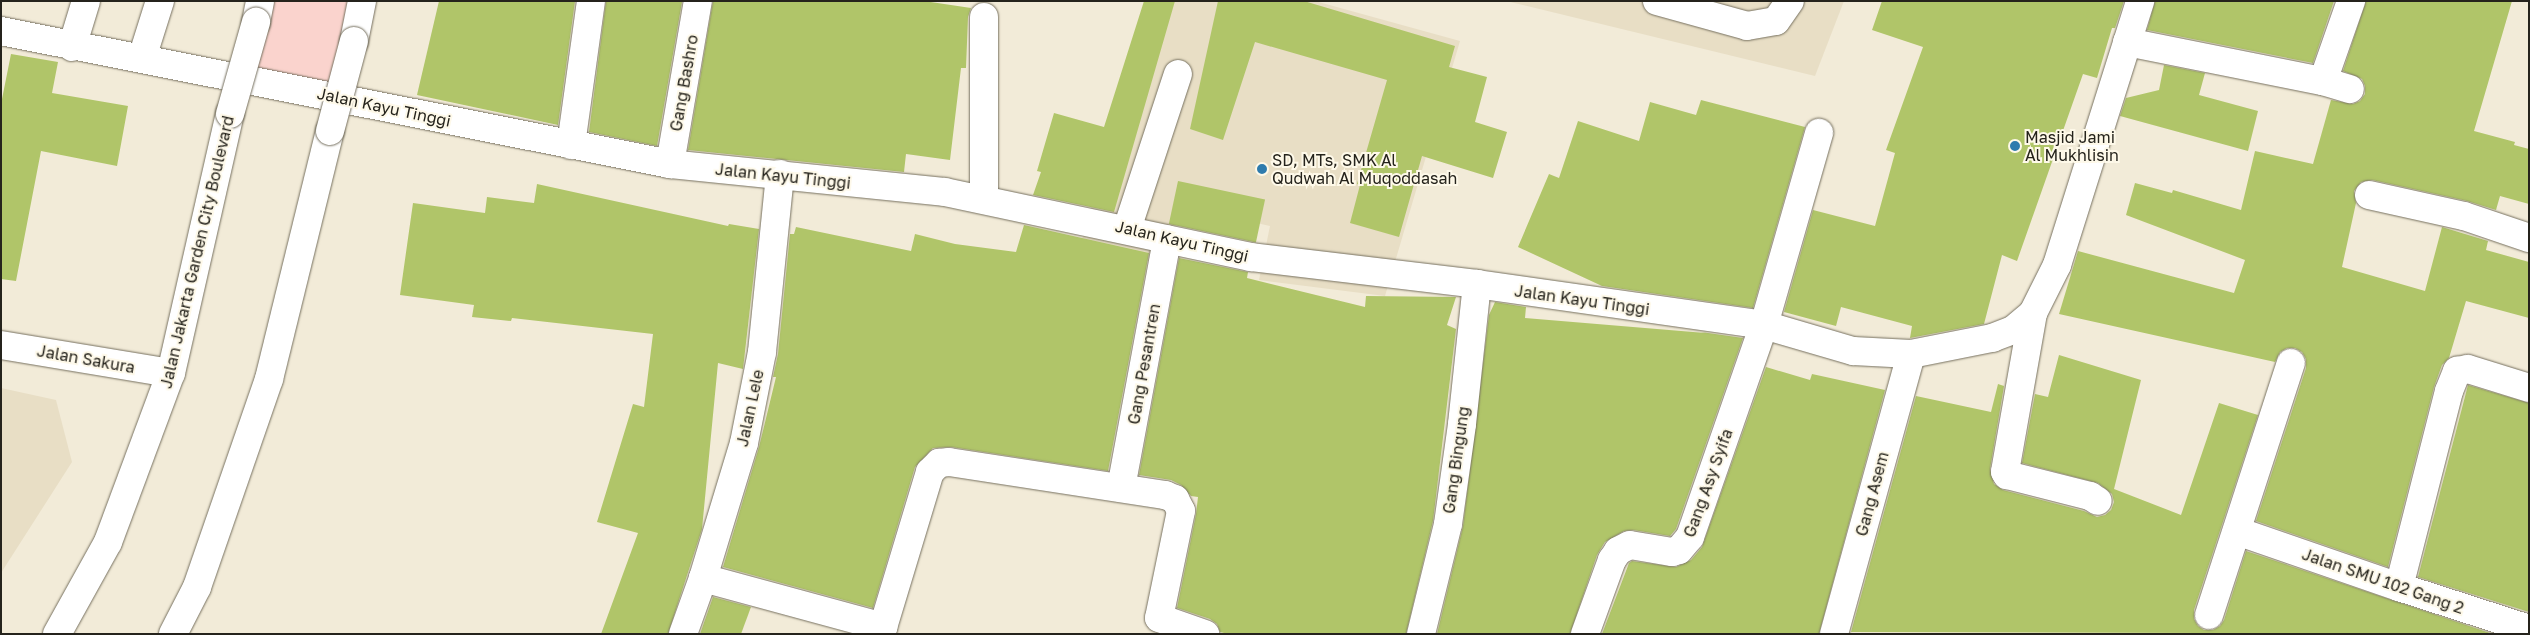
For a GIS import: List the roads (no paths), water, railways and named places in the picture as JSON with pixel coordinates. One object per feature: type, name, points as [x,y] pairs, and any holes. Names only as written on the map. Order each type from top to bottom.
[{"type":"street","points":[[72,47],[86,1]]},
{"type":"street","points":[[142,58],[160,1]]},
{"type":"street","points":[[173,634],[198,588],[268,379],[354,41],[362,1]]},
{"type":"street","points":[[571,145],[591,1]]},
{"type":"street","name":"Gang Bashro","points":[[670,164],[698,1]]},
{"type":"street","points":[[1658,1],[1747,26],[1776,21],[1790,1]]},
{"type":"street","name":"Jalan Kayu Tinggi","points":[[2,34],[142,58],[670,164],[946,192],[1127,229],[1251,257],[1477,284],[1764,326],[1853,351],[1911,354],[1992,338],[2013,330],[2033,313],[2057,265],[2140,1]]},
{"type":"street","points":[[2323,81],[2351,1]]},
{"type":"street","name":"Jalan Jakarta Garden City Boulevard","points":[[57,634],[108,542],[171,373],[230,114],[258,11]]},
{"type":"street","points":[[984,17],[984,199]]},
{"type":"street","points":[[2126,42],[2323,81],[2350,89]]},
{"type":"street","points":[[1127,229],[1178,74]]},
{"type":"street","points":[[1764,326],[1819,133]]},
{"type":"street","name":"Jalan Lele","points":[[683,634],[704,578],[744,443],[762,352],[780,174]]},
{"type":"street","points":[[2369,195],[2464,216],[2529,238]]},
{"type":"street","name":"Gang Pesantren","points":[[1121,488],[1167,239]]},
{"type":"street","name":"Gang Bingung","points":[[1421,634],[1448,524],[1462,424],[1477,284]]},
{"type":"street","points":[[2033,313],[2005,472],[2007,475],[2090,496],[2098,501]]},
{"type":"street","name":"Gang Asy Syifa","points":[[1585,634],[1618,551],[1630,544],[1672,552],[1680,550],[1690,537],[1764,326]]},
{"type":"street","name":"Jalan Sakura","points":[[1,345],[171,373]]},
{"type":"street","name":"Gang Asem","points":[[1834,634],[1911,354]]},
{"type":"street","points":[[2209,615],[2238,531],[2291,363]]},
{"type":"street","points":[[2399,587],[2449,391],[2458,371],[2468,369],[2529,388]]},
{"type":"street","points":[[704,578],[882,630],[930,472],[939,463],[949,462],[1165,494],[1175,499],[1181,511],[1156,626],[1205,634]]},
{"type":"street","name":"Jalan SMU 102 Gang 2","points":[[2238,531],[2399,587],[2529,628]]},
{"type":"place","name":"Masjid Jami Al Mukhlisin","points":[[2015,146]]},
{"type":"place","name":"SD, MTs, SMK Al Qudwah Al Muqoddasah","points":[[1262,169]]}]
